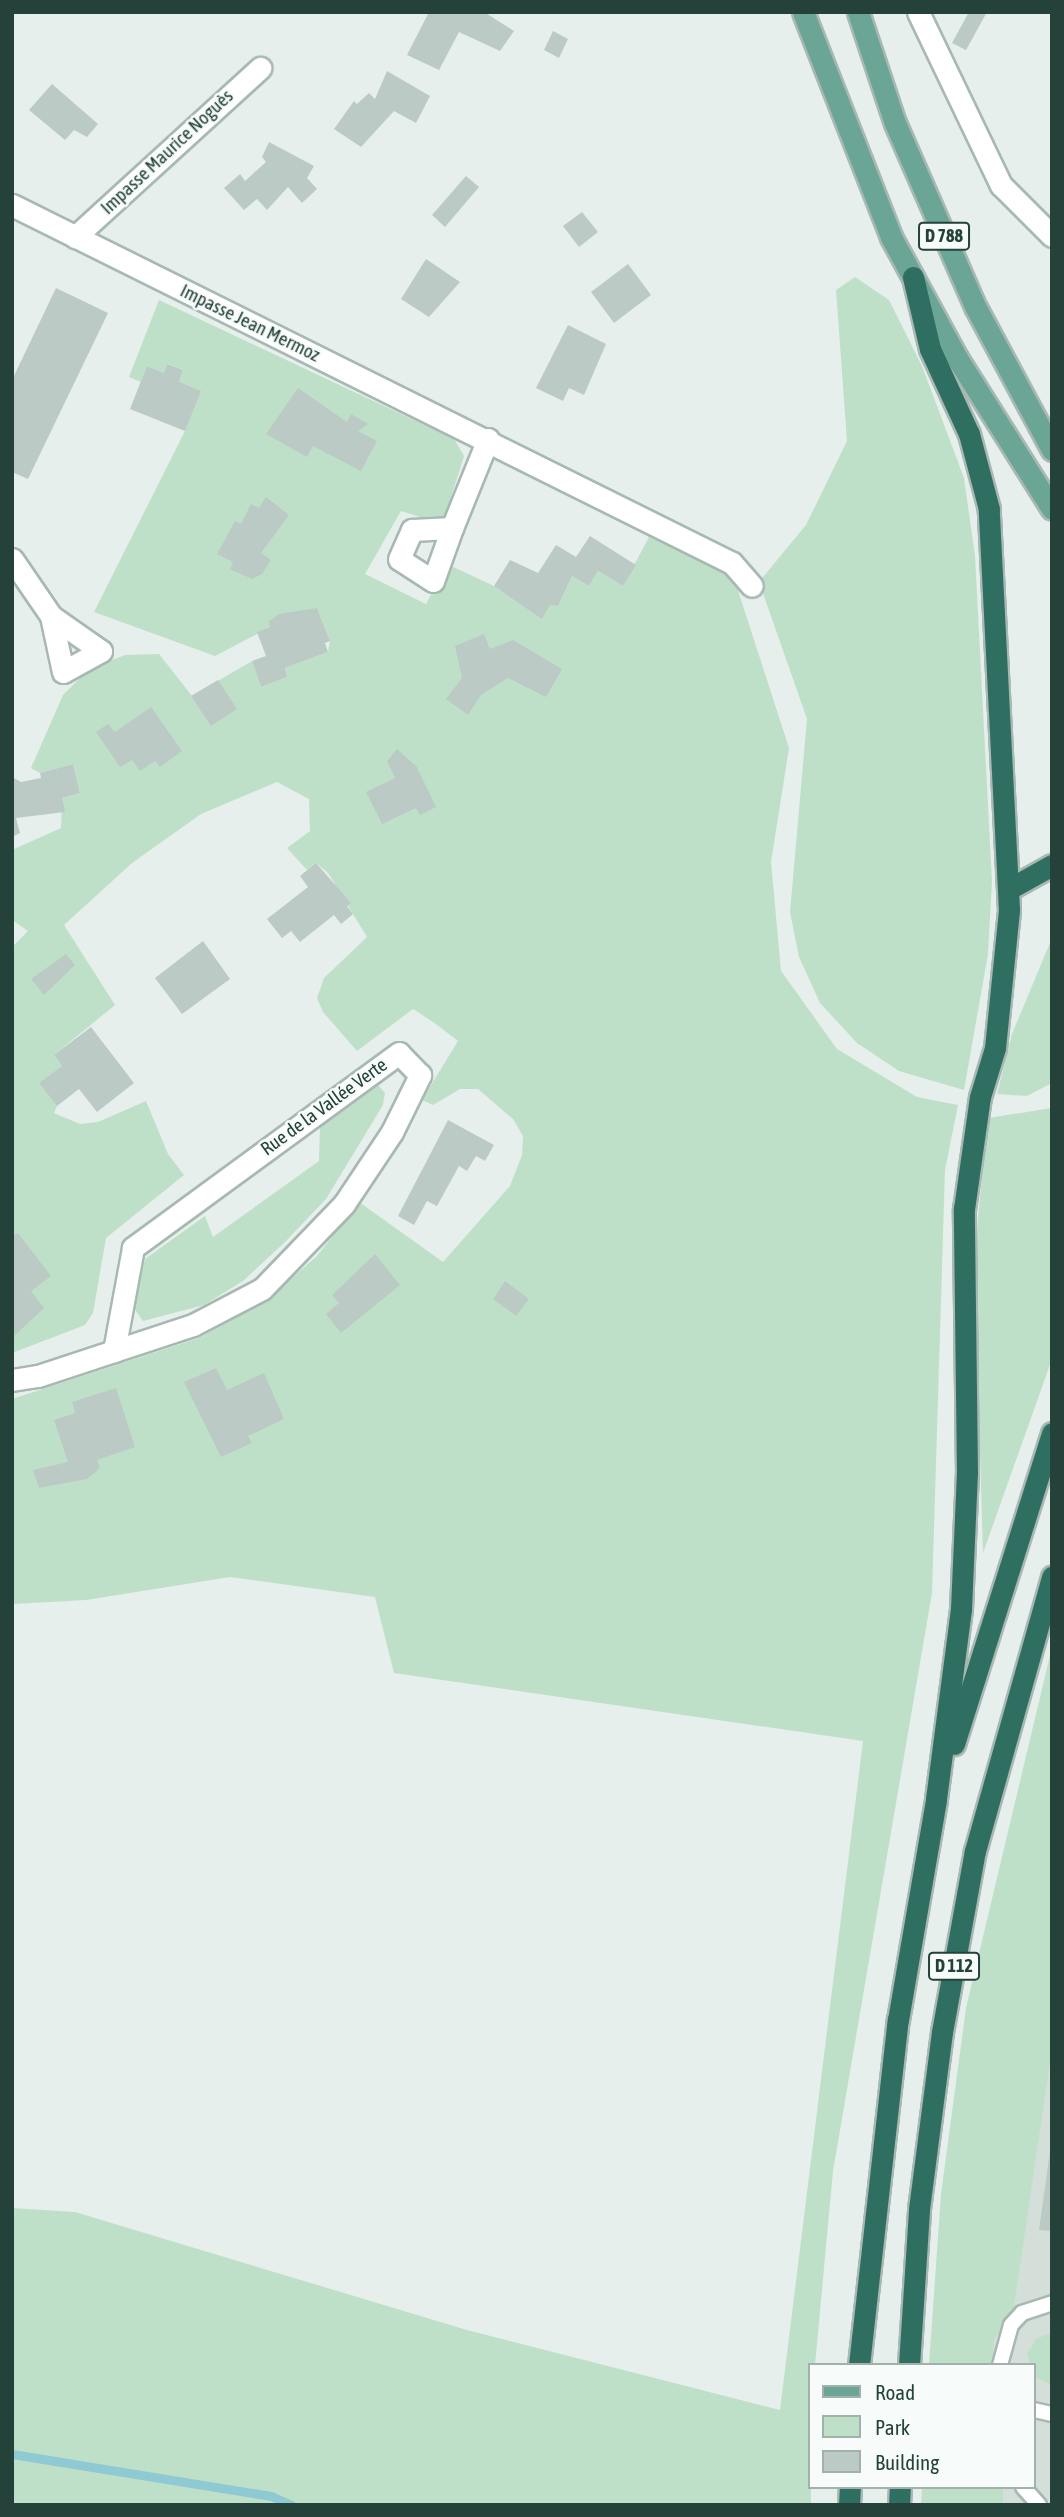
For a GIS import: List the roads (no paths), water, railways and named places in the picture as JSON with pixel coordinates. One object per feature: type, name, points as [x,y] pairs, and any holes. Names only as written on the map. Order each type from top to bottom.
[{"type":"highway","points":[[913,277],[930,349],[969,434],[989,509],[1009,889],[997,1036],[980,1097],[964,1209],[967,1473],[961,1609],[936,1799]]},
{"type":"highway","points":[[1009,889],[1052,865]]},
{"type":"highway","name":"D 112","points":[[859,2363],[898,2020],[936,1799],[1052,1433]]},
{"type":"highway","name":"D 112","points":[[909,2363],[919,2209],[942,2032],[972,1864],[1052,1577]]},
{"type":"main road","name":"D 788","points":[[803,12],[835,103],[913,277],[1052,509]]},
{"type":"main road","name":"D 788","points":[[858,12],[895,123],[965,283],[1052,450]]},
{"type":"street","points":[[918,12],[1000,185],[1052,236]]},
{"type":"street","name":"Impasse Maurice Noguès","points":[[75,237],[260,68]]},
{"type":"street","name":"Impasse Jean Mermoz","points":[[12,205],[488,439],[732,563],[752,586]]},
{"type":"street","points":[[452,528],[488,439]]},
{"type":"street","points":[[12,559],[51,616]]},
{"type":"street","name":"Rue de la Vallée Verte","points":[[12,1380],[114,1351],[193,1325],[262,1289],[344,1204],[392,1132],[420,1075],[399,1053],[133,1248],[114,1351]]},
{"type":"lane","points":[[1001,2363],[1011,2325],[1029,2310],[1052,2303]]},
{"type":"lane","points":[[1025,2489],[1039,2505]]},
{"type":"waterway","points":[[12,2454],[271,2496],[291,2505]]}]
